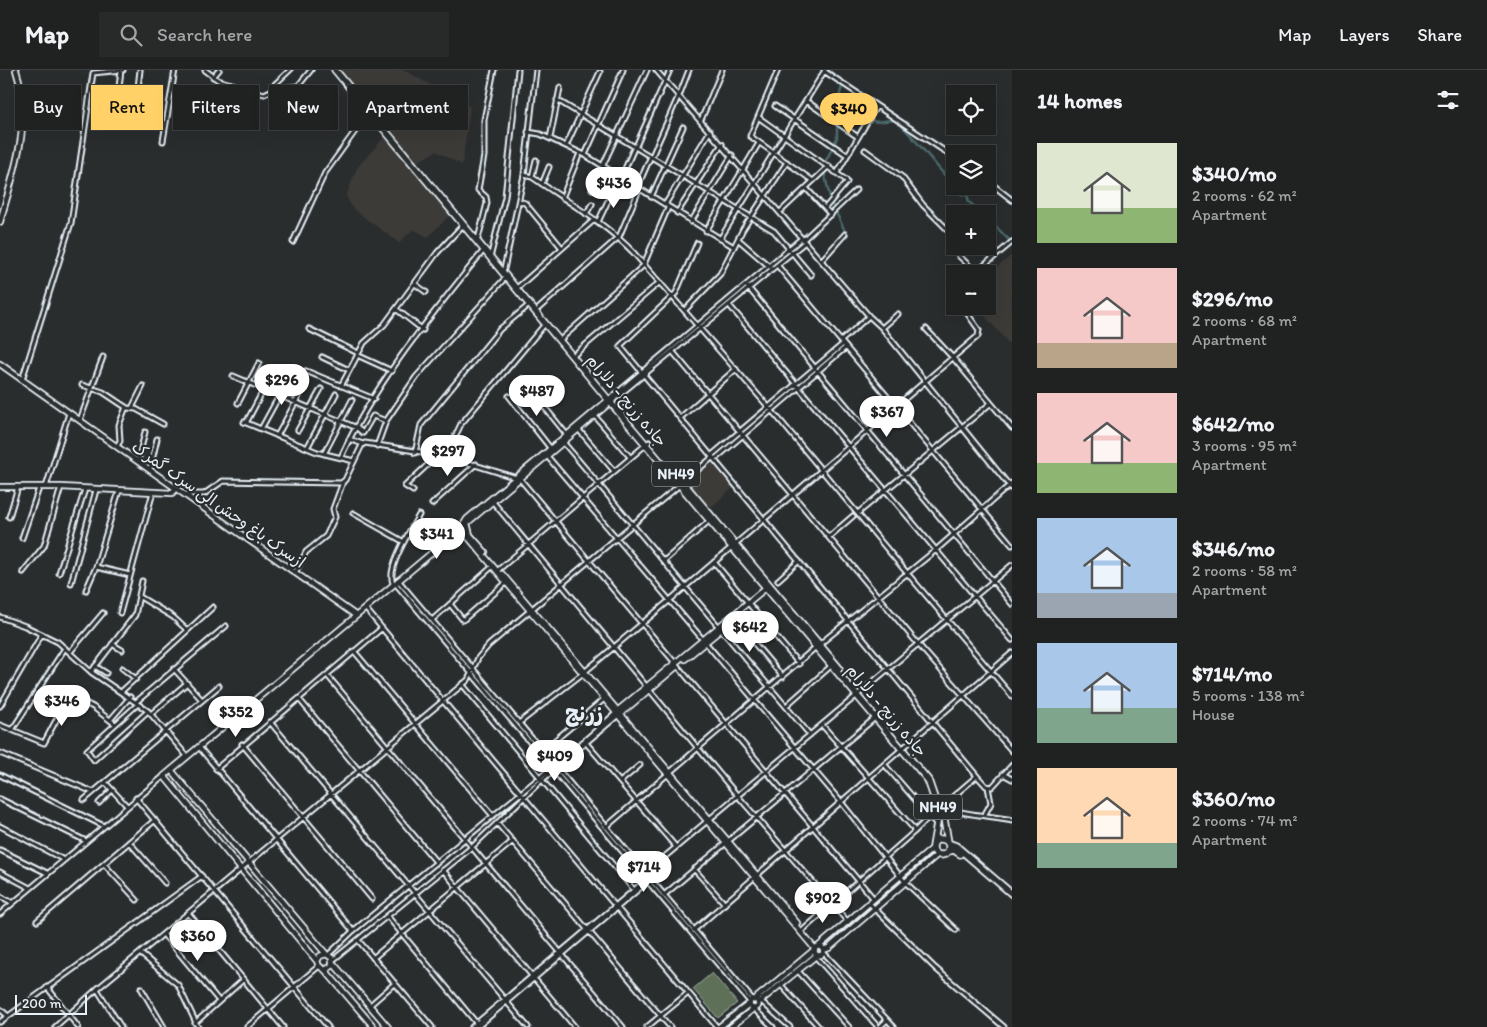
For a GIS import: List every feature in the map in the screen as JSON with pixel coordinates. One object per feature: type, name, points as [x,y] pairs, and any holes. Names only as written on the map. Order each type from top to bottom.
[{"type":"highway","name":"جاده زرنج - دلارام","points":[[335,70],[348,86]]},
{"type":"highway","name":"جاده زرنج - دلارام","points":[[385,130],[575,354],[611,400]]},
{"type":"highway","name":"جاده زرنج - دلارام","points":[[416,167],[545,324],[818,646],[928,780],[939,812],[933,847]]},
{"type":"highway","name":"جاده زرنج - دلارام","points":[[681,483],[709,521],[733,545]]},
{"type":"highway","name":"جاده زرنج - دلارام","points":[[818,646],[831,666],[857,693],[876,718],[929,777],[942,807],[948,843]]},
{"type":"highway","name":"NH49","points":[[933,847],[940,839],[956,846],[1012,894]]},
{"type":"highway","name":"NH49","points":[[948,843],[948,851]]},
{"type":"highway","points":[[933,847],[938,854],[942,855],[948,851],[957,851],[1012,898]]},
{"type":"main road","points":[[0,222],[12,184],[22,129],[22,104],[16,70]]},
{"type":"main road","name":"ازسرک باغ وحش الی سرک گمرک","points":[[0,364],[355,615]]},
{"type":"main road","points":[[531,610],[468,537],[464,526],[466,519],[579,430],[611,400]]},
{"type":"main road","points":[[374,1027],[318,964],[164,776],[493,502],[550,449],[611,400]]},
{"type":"main road","points":[[0,487],[172,493],[176,488]]},
{"type":"main road","points":[[464,526],[531,610],[818,951]]},
{"type":"main road","points":[[618,714],[768,588]]},
{"type":"main road","points":[[584,673],[603,700],[618,714]]},
{"type":"main road","points":[[171,770],[388,1027]]},
{"type":"main road","points":[[718,1027],[781,985],[798,971],[869,903],[933,847]]},
{"type":"main road","points":[[754,1002],[818,951],[829,948],[938,854]]},
{"type":"main road","points":[[792,920],[803,930],[818,951]]},
{"type":"main road","points":[[318,964],[320,956],[327,955]]},
{"type":"main road","points":[[325,970],[330,968],[333,962]]},
{"type":"main road","points":[[754,1002],[754,1009]]},
{"type":"main road","points":[[731,1027],[758,1007],[754,1002]]},
{"type":"street","points":[[22,380],[71,223],[93,73],[122,70],[120,85]]},
{"type":"street","points":[[138,85],[140,70]]},
{"type":"street","points":[[163,141],[175,70]]},
{"type":"street","points":[[205,70],[213,77],[264,94],[269,92]]},
{"type":"street","points":[[213,77],[219,70]]},
{"type":"street","points":[[275,85],[290,70]]},
{"type":"street","points":[[299,85],[312,70]]},
{"type":"street","points":[[478,239],[487,202],[486,197],[478,190],[484,156],[484,120],[494,70]]},
{"type":"street","points":[[491,254],[504,197],[518,70]]},
{"type":"street","points":[[504,270],[524,175],[536,70]]},
{"type":"street","points":[[585,156],[623,70]]},
{"type":"street","points":[[592,189],[647,70]]},
{"type":"street","points":[[606,827],[818,646],[1011,486],[882,328],[869,316],[743,168],[656,70]]},
{"type":"street","points":[[621,178],[670,70]]},
{"type":"street","points":[[538,310],[619,237],[689,70]]},
{"type":"street","points":[[701,120],[722,70]]},
{"type":"street","points":[[778,70],[750,136],[813,181]]},
{"type":"street","points":[[720,239],[824,70],[946,152]]},
{"type":"street","points":[[566,146],[600,72]]},
{"type":"street","points":[[550,138],[560,88]]},
{"type":"street","points":[[557,100],[618,135],[774,231],[811,275]]},
{"type":"street","points":[[806,101],[858,138]]},
{"type":"street","points":[[776,106],[847,155]]},
{"type":"street","points":[[837,173],[876,106]]},
{"type":"street","points":[[758,117],[829,166],[847,182],[825,208]]},
{"type":"street","points":[[652,197],[683,127]]},
{"type":"street","points":[[293,242],[324,173],[355,130]]},
{"type":"street","points":[[561,339],[644,265],[668,208],[666,203],[710,131]]},
{"type":"street","points":[[528,132],[550,138],[580,153],[734,247]]},
{"type":"street","points":[[706,231],[759,143]]},
{"type":"street","points":[[677,213],[722,144]]},
{"type":"street","points":[[865,150],[902,177],[923,205],[946,228]]},
{"type":"street","points":[[562,198],[580,153]]},
{"type":"street","points":[[691,222],[732,156]]},
{"type":"street","points":[[532,177],[536,160]]},
{"type":"street","points":[[685,310],[720,274],[751,218],[787,162]]},
{"type":"street","points":[[780,212],[829,166]]},
{"type":"street","points":[[542,184],[549,167]]},
{"type":"street","points":[[524,175],[532,177],[619,237],[673,295],[772,410],[1012,696]]},
{"type":"street","points":[[996,187],[1012,200]]},
{"type":"street","points":[[518,286],[596,221],[614,188]]},
{"type":"street","points":[[806,188],[831,215]]},
{"type":"street","points":[[771,268],[793,252],[803,240],[856,190]]},
{"type":"street","points":[[519,201],[525,203],[562,248]]},
{"type":"street","points":[[586,214],[592,204]]},
{"type":"street","points":[[341,386],[364,343],[384,326],[437,253],[463,225]]},
{"type":"street","points":[[821,261],[845,234]]},
{"type":"street","points":[[739,240],[771,268]]},
{"type":"street","points":[[611,400],[646,375],[771,268],[790,248],[803,240]]},
{"type":"street","points":[[696,243],[673,295],[620,346],[643,371],[889,668],[976,776],[988,787],[991,803],[985,814]]},
{"type":"street","points":[[985,265],[1011,243]]},
{"type":"street","points":[[341,456],[392,371],[484,250]]},
{"type":"street","points":[[959,255],[968,265]]},
{"type":"street","points":[[777,265],[1012,545]]},
{"type":"street","points":[[377,446],[386,421],[416,377],[506,277]]},
{"type":"street","points":[[575,354],[660,282]]},
{"type":"street","points":[[415,284],[426,292]]},
{"type":"street","points":[[611,400],[643,371],[729,305],[747,287]]},
{"type":"street","points":[[747,287],[1012,604]]},
{"type":"street","points":[[415,453],[421,425],[500,329],[529,304]]},
{"type":"street","points":[[729,305],[1012,640]]},
{"type":"street","points":[[396,309],[423,330]]},
{"type":"street","points":[[882,328],[898,314]]},
{"type":"street","points":[[518,723],[584,673],[954,359],[979,333],[968,315]]},
{"type":"street","points":[[55,1027],[97,989],[462,684],[472,671],[478,658],[489,645],[563,585],[681,483],[800,388],[869,316]]},
{"type":"street","points":[[446,456],[461,424],[545,324]]},
{"type":"street","points":[[309,329],[392,371]]},
{"type":"street","points":[[926,329],[1012,428]]},
{"type":"street","points":[[673,352],[830,536],[918,644],[1012,750]]},
{"type":"street","points":[[80,420],[103,357]]},
{"type":"street","points":[[322,357],[349,370]]},
{"type":"street","points":[[238,403],[259,364]]},
{"type":"street","points":[[680,418],[736,369]]},
{"type":"street","points":[[274,370],[245,422],[307,449],[341,456],[354,461]]},
{"type":"street","points":[[713,457],[768,406],[816,370]]},
{"type":"street","points":[[306,371],[374,399]]},
{"type":"street","points":[[233,376],[341,421],[364,433],[373,416],[386,421]]},
{"type":"street","points":[[261,429],[290,376]]},
{"type":"street","points":[[522,380],[567,435]]},
{"type":"street","points":[[82,385],[103,392],[126,407],[132,408],[163,424]]},
{"type":"street","points":[[277,436],[305,385]]},
{"type":"street","points":[[132,408],[143,386]]},
{"type":"street","points":[[298,430],[321,389]]},
{"type":"street","points":[[307,449],[336,394]]},
{"type":"street","points":[[509,396],[550,449]]},
{"type":"street","points":[[324,454],[352,400]]},
{"type":"street","points":[[858,513],[991,403]]},
{"type":"street","points":[[117,446],[120,441],[119,425],[126,407]]},
{"type":"street","points":[[46,488],[69,413]]},
{"type":"street","points":[[595,416],[630,457]]},
{"type":"street","points":[[579,430],[614,471]]},
{"type":"street","points":[[138,461],[145,432]]},
{"type":"street","points":[[150,469],[157,439]]},
{"type":"street","points":[[350,439],[363,444],[446,456],[518,478],[874,899]]},
{"type":"street","points":[[564,442],[787,705],[810,735]]},
{"type":"street","points":[[498,570],[527,543],[647,443]]},
{"type":"street","points":[[295,573],[306,552],[326,536],[335,517],[333,510],[343,482],[363,444]]},
{"type":"street","points":[[413,491],[405,486],[438,455]]},
{"type":"street","points":[[547,456],[841,802],[905,882],[956,930]]},
{"type":"street","points":[[432,504],[476,464]]},
{"type":"street","points":[[186,494],[204,494],[224,482],[343,482]]},
{"type":"street","points":[[9,517],[18,488]]},
{"type":"street","points":[[22,538],[39,488]]},
{"type":"street","points":[[23,572],[45,545],[61,488]]},
{"type":"street","points":[[59,573],[85,489]]},
{"type":"street","points":[[71,583],[96,490]]},
{"type":"street","points":[[86,590],[96,567],[119,491]]},
{"type":"street","points":[[120,612],[153,492]]},
{"type":"street","points":[[493,502],[737,795],[848,923]]},
{"type":"street","points":[[353,513],[404,542]]},
{"type":"street","points":[[419,515],[404,542],[391,578],[542,751],[554,768],[606,827],[643,875]]},
{"type":"street","points":[[830,536],[853,516]]},
{"type":"street","points":[[664,561],[709,521]]},
{"type":"street","points":[[778,580],[799,561]]},
{"type":"street","points":[[714,562],[799,664]]},
{"type":"street","points":[[643,875],[822,725],[857,693],[976,597],[1012,564]]},
{"type":"street","points":[[432,620],[493,566]]},
{"type":"street","points":[[96,567],[130,575]]},
{"type":"street","points":[[90,672],[135,615],[142,581]]},
{"type":"street","points":[[395,582],[432,620],[472,671],[643,875],[664,894],[692,931]]},
{"type":"street","points":[[450,604],[464,620],[506,583]]},
{"type":"street","points":[[140,596],[173,617],[187,630]]},
{"type":"street","points":[[122,692],[213,607]]},
{"type":"street","points":[[364,608],[718,1027]]},
{"type":"street","points":[[70,652],[103,612]]},
{"type":"street","points":[[0,617],[42,634],[65,648],[90,672],[130,697],[149,713],[187,756]]},
{"type":"street","points":[[732,618],[783,677]]},
{"type":"street","points":[[187,684],[149,713],[94,760],[87,750],[174,669],[226,626]]},
{"type":"street","points":[[216,769],[242,744],[299,699],[382,628]]},
{"type":"street","points":[[0,706],[42,634]]},
{"type":"street","points":[[112,644],[122,650]]},
{"type":"street","points":[[12,730],[65,648]]},
{"type":"street","points":[[354,651],[493,816]]},
{"type":"street","points":[[692,931],[885,765],[902,747],[932,721],[992,673],[1012,653]]},
{"type":"street","points":[[95,666],[106,673]]},
{"type":"street","points":[[787,705],[831,666]]},
{"type":"street","points":[[122,668],[136,679]]},
{"type":"street","points":[[174,669],[202,700]]},
{"type":"street","points":[[327,675],[386,748],[472,847],[622,1027]]},
{"type":"street","points":[[462,684],[634,890]]},
{"type":"street","points":[[84,800],[219,686]]},
{"type":"street","points":[[59,690],[93,707],[115,724]]},
{"type":"street","points":[[0,725],[44,743],[62,709],[69,708],[73,697]]},
{"type":"street","points":[[110,720],[130,697]]},
{"type":"street","points":[[299,699],[437,863]]},
{"type":"street","points":[[542,751],[603,700]]},
{"type":"street","points":[[327,955],[408,885],[586,743],[618,714]]},
{"type":"street","points":[[664,894],[758,818],[876,718]]},
{"type":"street","points":[[270,722],[415,894],[431,910],[528,1027]]},
{"type":"street","points":[[822,725],[913,828],[914,832]]},
{"type":"street","points":[[586,743],[676,847]]},
{"type":"street","points":[[242,744],[372,899]]},
{"type":"street","points":[[199,747],[353,931]]},
{"type":"street","points":[[0,753],[93,792]]},
{"type":"street","points":[[620,782],[640,765]]},
{"type":"street","points":[[885,765],[937,825]]},
{"type":"street","points":[[988,787],[992,787],[1012,765]]},
{"type":"street","points":[[1003,774],[1012,779]]},
{"type":"street","points":[[0,775],[104,826]]},
{"type":"street","points":[[0,914],[164,776]]},
{"type":"street","points":[[942,807],[976,776]]},
{"type":"street","points":[[333,962],[472,847],[525,798],[541,778]]},
{"type":"street","points":[[105,782],[127,806]]},
{"type":"street","points":[[99,803],[112,790]]},
{"type":"street","points":[[136,798],[328,1027]]},
{"type":"street","points":[[0,799],[86,841]]},
{"type":"street","points":[[948,800],[954,810],[961,813],[985,814],[1012,820]]},
{"type":"street","points":[[803,930],[930,816]]},
{"type":"street","points":[[37,921],[155,820]]},
{"type":"street","points":[[497,823],[670,1027]]},
{"type":"street","points":[[0,826],[64,860]]},
{"type":"street","points":[[373,958],[513,841]]},
{"type":"street","points":[[129,842],[165,883]]},
{"type":"street","points":[[0,850],[47,873]]},
{"type":"street","points":[[104,864],[137,900]]},
{"type":"street","points":[[694,869],[724,904]]},
{"type":"street","points":[[443,870],[575,1027]]},
{"type":"street","points":[[0,872],[30,888]]},
{"type":"street","points":[[0,1022],[202,876]]},
{"type":"street","points":[[617,906],[648,880]]},
{"type":"street","points":[[472,1027],[478,1026],[648,880]]},
{"type":"street","points":[[648,880],[754,1002],[790,1027]]},
{"type":"street","points":[[0,896],[13,903]]},
{"type":"street","points":[[869,903],[935,968],[1004,1027]]},
{"type":"street","points":[[189,914],[283,1027]]},
{"type":"street","points":[[388,917],[478,1026]]},
{"type":"street","points":[[164,934],[219,1001]]},
{"type":"street","points":[[358,940],[432,1027]]},
{"type":"street","points":[[818,951],[879,1027],[887,1020]]},
{"type":"street","points":[[818,951],[894,1027]]},
{"type":"street","points":[[141,954],[178,985],[198,1027]]},
{"type":"street","points":[[246,1027],[294,987],[318,964]]},
{"type":"street","points":[[798,971],[849,1027]]},
{"type":"street","points":[[195,1023],[243,980]]},
{"type":"street","points":[[370,1006],[395,983]]},
{"type":"street","points":[[781,985],[819,1027]]},
{"type":"street","points":[[47,987],[70,1014],[78,1027]]},
{"type":"street","points":[[141,988],[164,1027]]},
{"type":"street","points":[[97,989],[121,1027]]},
{"type":"street","points":[[648,1027],[688,993]]},
{"type":"street","points":[[0,1009],[8,1016]]},
{"type":"street","points":[[754,1009],[773,1027]]},
{"type":"street","points":[[765,1027],[768,1023]]},
{"type":"shaded area","points":[[340,70],[404,70],[431,85],[352,85]]},
{"type":"shaded area","points":[[389,130],[467,130],[462,165],[436,151],[416,163]]},
{"type":"shaded area","points":[[385,136],[451,214],[428,237],[413,229],[399,243],[353,209],[346,196],[357,168]]},
{"type":"shaded area","points":[[1012,255],[1012,347],[984,315],[996,315],[996,268]]},
{"type":"shaded area","points":[[713,462],[734,487],[709,509],[688,484]]},
{"type":"green space","points":[[712,973],[737,1003],[718,1018],[693,989]]},
{"type":"waterway","points":[[829,70],[837,78]]},
{"type":"waterway","points":[[842,86],[837,105],[837,138],[823,167],[831,202],[844,229]]},
{"type":"waterway","points":[[852,91],[859,96],[873,121],[893,120],[901,125],[961,194],[967,195],[969,202],[972,205]]},
{"type":"waterway","points":[[996,227],[1012,243]]},
{"type":"district","name":"زرنج","points":[[584,714]]}]
